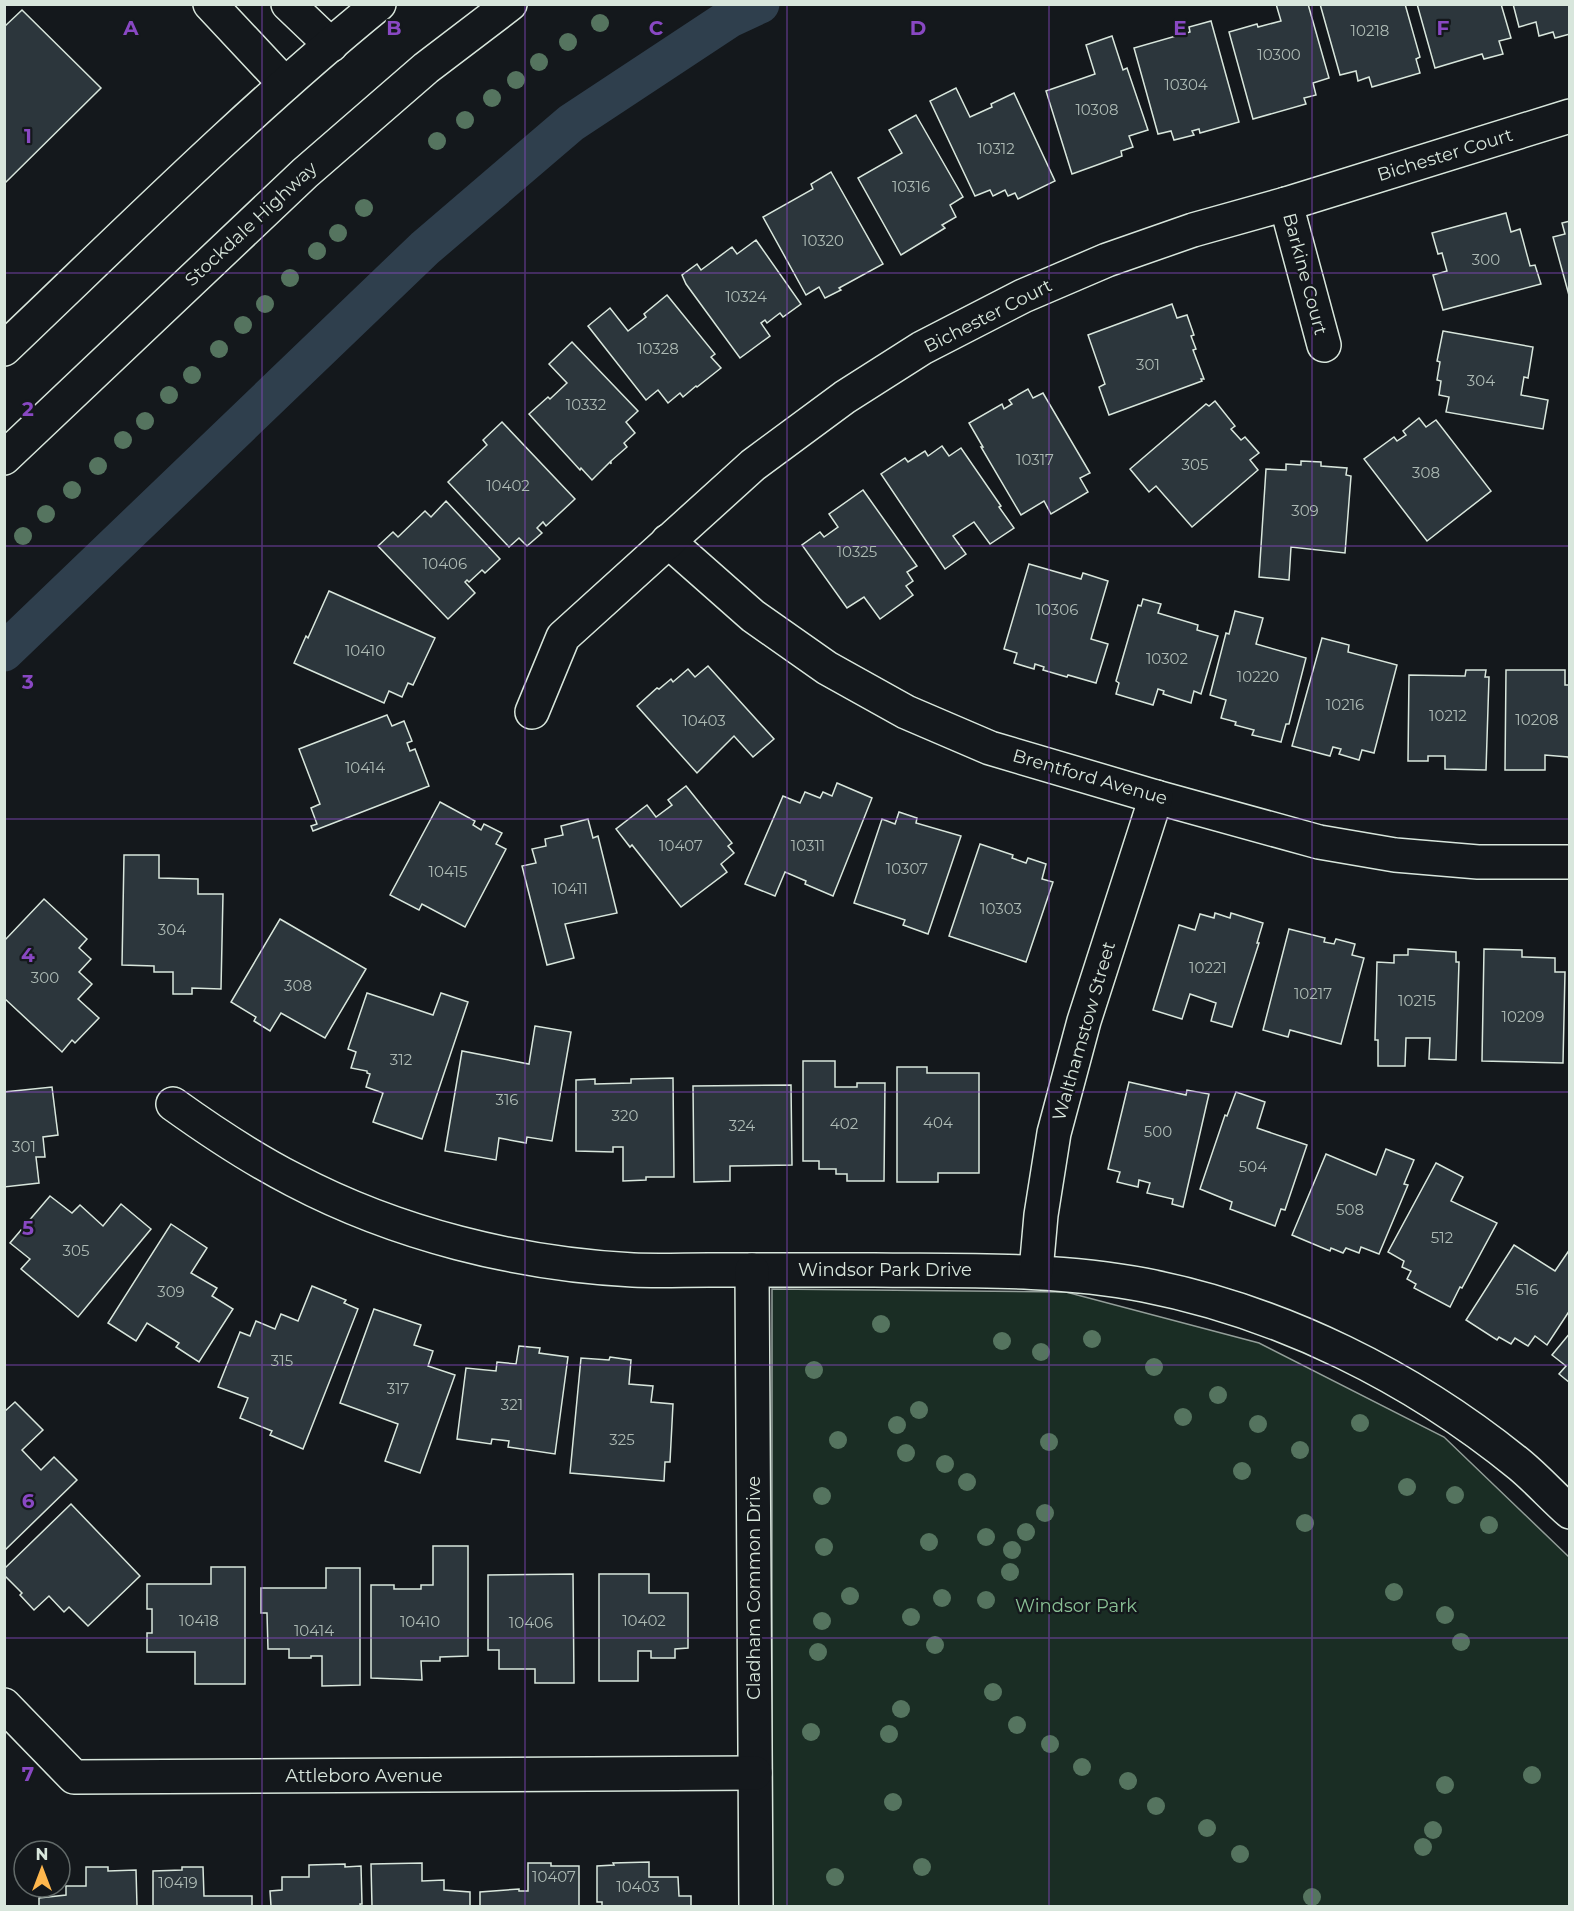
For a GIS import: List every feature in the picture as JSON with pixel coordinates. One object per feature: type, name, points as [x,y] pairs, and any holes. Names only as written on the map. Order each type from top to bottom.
[{"type":"street","points":[[210,4],[285,84]]},
{"type":"street","points":[[288,4],[332,45]]},
{"type":"street","points":[[4,349],[285,84],[379,4]]},
{"type":"street","name":"Stockdale Highway","points":[[4,458],[305,173],[426,68],[510,4]]},
{"type":"street","name":"Bichester Court","points":[[532,712],[563,637],[753,465],[845,397],[922,348],[1023,296],[1107,260],[1193,230],[1286,204],[1569,116]]},
{"type":"street","name":"Barkine Court","points":[[1286,204],[1324,345]]},
{"type":"street","name":"Brentford Avenue","points":[[668,540],[753,616],[827,668],[906,712],[990,748],[1319,842],[1395,855],[1478,862],[1569,862]]},
{"type":"street","name":"Walthamstow Street","points":[[1036,1271],[1041,1215],[1054,1133],[1084,1021],[1156,797]]},
{"type":"street","name":"Windsor Park Drive","points":[[172,1104],[220,1138],[296,1181],[376,1216],[460,1243],[546,1261],[633,1270],[1036,1271],[1144,1285],[1229,1306],[1298,1331],[1377,1368],[1452,1414],[1522,1467],[1569,1512]]},
{"type":"street","name":"Cladham Common Drive","points":[[752,1270],[756,1906]]},
{"type":"street","name":"Attleboro Avenue","points":[[4,1706],[74,1777],[755,1773]]},
{"type":"green space","name":"Windsor Park","points":[[772,1289],[1066,1292],[1259,1343],[1444,1437],[1569,1557],[1569,1906],[772,1906]]},
{"type":"building","points":[[1276,4],[1308,4],[1329,78],[1313,83],[1316,95],[1304,98],[1306,104],[1253,119],[1229,32],[1257,24],[1258,27],[1281,21]]},
{"type":"building","points":[[1320,4],[1405,4],[1420,57],[1416,59],[1420,73],[1372,87],[1369,77],[1358,81],[1356,71],[1340,75]]},
{"type":"building","points":[[1417,4],[1501,4],[1511,38],[1499,41],[1503,54],[1484,59],[1482,54],[1435,68]]},
{"type":"building","points":[[1513,4],[1570,4],[1570,34],[1555,38],[1553,32],[1539,36],[1536,22],[1519,27]]},
{"type":"building","points":[[22,10],[101,88],[4,184],[4,27]]},
{"type":"building","points":[[1211,21],[1239,122],[1200,133],[1199,129],[1192,131],[1194,135],[1174,140],[1171,131],[1158,134],[1134,48],[1190,32],[1189,27]]},
{"type":"building","points":[[1112,36],[1123,70],[1127,68],[1148,130],[1129,136],[1133,147],[1121,151],[1122,156],[1072,174],[1046,91],[1095,74],[1086,45]]},
{"type":"building","points":[[956,88],[970,117],[1014,93],[1055,181],[1018,199],[1015,193],[1008,196],[1005,190],[993,196],[990,190],[975,196],[930,101]]},
{"type":"building","points":[[916,115],[963,197],[950,205],[956,217],[942,225],[945,228],[901,255],[858,178],[902,153],[889,130]]},
{"type":"building","points":[[831,172],[883,264],[825,298],[819,287],[806,295],[763,217],[813,189],[811,184]]},
{"type":"building","points":[[1506,213],[1511,232],[1520,229],[1530,266],[1535,265],[1541,284],[1443,310],[1433,275],[1447,271],[1442,253],[1438,254],[1432,233]]},
{"type":"building","points":[[1570,221],[1570,299],[1553,237],[1565,234],[1562,223]]},
{"type":"building","points":[[756,240],[801,304],[783,317],[780,313],[767,323],[765,320],[761,323],[770,336],[740,358],[686,284],[682,275],[697,264],[701,270],[732,247],[737,254]]},
{"type":"building","points":[[667,295],[715,354],[711,357],[721,368],[683,397],[680,393],[668,403],[658,390],[646,400],[588,326],[610,308],[628,331],[646,317],[644,314]]},
{"type":"building","points":[[1172,304],[1177,318],[1187,315],[1194,335],[1191,336],[1196,349],[1193,350],[1204,379],[1109,415],[1099,387],[1105,384],[1088,335]]},
{"type":"building","points":[[1443,331],[1533,347],[1528,378],[1524,377],[1521,395],[1548,400],[1543,429],[1446,412],[1449,397],[1439,395],[1441,381],[1437,380],[1440,362],[1437,361]]},
{"type":"building","points":[[572,342],[638,411],[626,422],[635,433],[624,443],[627,447],[592,480],[529,414],[567,383],[549,364]]},
{"type":"building","points":[[1028,389],[1033,398],[1043,393],[1090,473],[1080,478],[1088,492],[1051,514],[1044,501],[1021,515],[969,423],[1002,404],[1004,409],[1012,404],[1009,400]]},
{"type":"building","points":[[1215,401],[1235,426],[1231,429],[1241,440],[1245,437],[1259,453],[1250,460],[1258,470],[1192,527],[1156,486],[1149,492],[1130,469],[1206,404],[1209,406]]},
{"type":"building","points":[[1419,418],[1426,427],[1436,420],[1491,491],[1427,541],[1364,459],[1394,437],[1397,441],[1406,435],[1403,431]]},
{"type":"building","points":[[502,422],[575,499],[546,526],[543,522],[537,528],[542,533],[527,546],[519,538],[509,547],[448,482],[487,445],[483,440]]},
{"type":"building","points":[[942,446],[949,456],[961,448],[1014,528],[990,544],[974,522],[953,536],[966,554],[945,569],[881,474],[905,458],[908,462],[925,451],[928,456]]},
{"type":"building","points":[[1301,461],[1321,462],[1321,466],[1347,468],[1346,475],[1351,476],[1345,553],[1291,547],[1289,580],[1259,577],[1266,469],[1286,470],[1286,464],[1301,465]]},
{"type":"building","points":[[863,490],[917,566],[907,572],[913,581],[906,586],[913,595],[880,619],[864,597],[847,608],[802,545],[820,532],[824,537],[838,527],[829,514]]},
{"type":"building","points":[[446,501],[500,559],[485,573],[482,570],[469,582],[467,580],[465,582],[475,593],[448,619],[378,546],[393,532],[398,537],[425,511],[431,517]]},
{"type":"building","points":[[1029,564],[1081,579],[1083,573],[1108,581],[1091,639],[1108,644],[1096,683],[1043,670],[1044,667],[1035,664],[1034,669],[1014,663],[1017,653],[1004,649]]},
{"type":"building","points":[[329,591],[435,638],[413,685],[408,683],[402,697],[389,691],[384,703],[294,663]]},
{"type":"building","points":[[1143,599],[1161,604],[1158,613],[1198,625],[1197,630],[1218,636],[1201,694],[1194,691],[1191,703],[1163,694],[1164,691],[1158,689],[1153,705],[1116,694],[1119,683],[1116,681],[1138,605],[1141,606]]},
{"type":"building","points":[[1235,611],[1263,618],[1256,644],[1306,658],[1289,724],[1286,724],[1281,742],[1252,735],[1254,730],[1221,718],[1226,700],[1210,695],[1226,633],[1229,634]]},
{"type":"building","points":[[1322,638],[1349,645],[1348,652],[1397,665],[1374,753],[1362,750],[1359,760],[1339,754],[1341,749],[1333,747],[1330,756],[1292,746]]},
{"type":"building","points":[[708,666],[774,739],[753,757],[734,736],[697,773],[637,706],[657,688],[659,689],[671,679],[673,682],[688,669],[695,677]]},
{"type":"building","points":[[1466,670],[1486,670],[1485,677],[1489,677],[1486,770],[1445,769],[1445,756],[1428,756],[1428,761],[1408,761],[1409,675],[1465,676]]},
{"type":"building","points":[[1506,670],[1565,670],[1565,685],[1570,685],[1570,762],[1568,757],[1545,755],[1545,770],[1505,770]]},
{"type":"building","points":[[387,715],[392,726],[404,721],[412,741],[407,743],[410,751],[415,749],[429,786],[313,831],[311,826],[317,824],[311,808],[320,804],[299,749]]},
{"type":"building","points":[[837,783],[872,798],[833,896],[785,872],[775,896],[745,884],[783,796],[800,803],[805,792],[820,798],[823,792],[832,796]]},
{"type":"building","points":[[686,786],[732,843],[728,846],[734,853],[721,864],[727,872],[681,907],[632,845],[630,847],[616,829],[647,805],[656,817],[672,805],[668,800]]},
{"type":"building","points":[[440,802],[475,821],[473,825],[481,830],[484,824],[502,833],[496,844],[506,849],[465,927],[422,904],[419,910],[390,895]]},
{"type":"building","points":[[899,812],[917,818],[916,823],[961,836],[928,934],[903,925],[905,920],[854,903],[882,819],[895,824]]},
{"type":"building","points":[[588,819],[593,838],[598,836],[617,913],[565,924],[574,958],[547,965],[522,866],[536,863],[532,849],[546,846],[545,839],[563,835],[561,826]]},
{"type":"building","points":[[980,844],[1013,855],[1012,858],[1026,863],[1028,858],[1046,864],[1042,879],[1053,882],[1026,962],[949,936]]},
{"type":"building","points":[[124,855],[159,855],[159,878],[198,879],[198,894],[223,894],[221,989],[192,988],[192,994],[173,994],[173,972],[154,972],[154,966],[122,965]]},
{"type":"building","points":[[44,899],[87,939],[79,948],[91,959],[79,972],[92,984],[78,999],[99,1018],[75,1043],[72,1040],[62,1052],[4,998],[4,941]]},
{"type":"building","points":[[1215,913],[1230,918],[1231,913],[1263,923],[1257,943],[1259,943],[1232,1027],[1211,1021],[1216,1003],[1190,994],[1182,1019],[1153,1010],[1179,925],[1195,930],[1200,914],[1214,918]]},
{"type":"building","points":[[280,919],[366,969],[325,1038],[281,1013],[270,1031],[254,1021],[256,1017],[231,1002]]},
{"type":"building","points":[[1289,929],[1325,938],[1324,942],[1334,944],[1336,939],[1355,944],[1352,955],[1364,958],[1341,1044],[1290,1030],[1288,1037],[1263,1030]]},
{"type":"building","points":[[1408,949],[1456,952],[1456,962],[1459,962],[1456,1060],[1429,1059],[1430,1038],[1406,1038],[1405,1066],[1378,1066],[1378,1040],[1375,1040],[1377,962],[1394,963],[1394,955],[1408,955]]},
{"type":"building","points":[[1484,949],[1522,950],[1522,957],[1555,958],[1555,972],[1565,972],[1563,1063],[1482,1061]]},
{"type":"building","points":[[367,993],[433,1015],[441,993],[468,1002],[422,1139],[373,1122],[383,1093],[366,1087],[370,1074],[367,1071],[351,1068],[356,1052],[348,1049]]},
{"type":"building","points":[[535,1026],[571,1032],[552,1141],[527,1137],[526,1143],[499,1138],[496,1160],[445,1151],[462,1051],[529,1064]]},
{"type":"building","points":[[803,1061],[835,1061],[835,1087],[857,1087],[857,1083],[885,1083],[884,1181],[847,1181],[847,1174],[836,1174],[836,1169],[819,1169],[819,1161],[803,1161]]},
{"type":"building","points":[[897,1067],[927,1067],[927,1073],[979,1073],[979,1173],[938,1173],[938,1182],[897,1182]]},
{"type":"building","points":[[673,1078],[674,1177],[646,1177],[646,1180],[623,1181],[623,1147],[613,1147],[613,1152],[576,1151],[576,1080],[595,1079],[595,1084],[631,1083],[631,1079]]},
{"type":"building","points":[[1129,1082],[1186,1095],[1187,1090],[1209,1094],[1183,1207],[1172,1204],[1173,1199],[1147,1193],[1150,1183],[1139,1180],[1138,1187],[1117,1182],[1120,1172],[1108,1169]]},
{"type":"building","points":[[791,1085],[792,1165],[730,1166],[730,1181],[694,1182],[693,1086]]},
{"type":"building","points":[[52,1087],[58,1135],[43,1137],[45,1157],[36,1157],[39,1183],[4,1187],[4,1092]]},
{"type":"building","points":[[1236,1092],[1265,1102],[1257,1128],[1307,1145],[1285,1210],[1281,1209],[1275,1226],[1230,1209],[1232,1202],[1200,1189],[1225,1115],[1227,1116]]},
{"type":"building","points":[[1386,1149],[1414,1160],[1404,1184],[1408,1185],[1379,1254],[1361,1247],[1359,1253],[1346,1248],[1343,1253],[1331,1248],[1330,1251],[1292,1235],[1326,1154],[1376,1175]]},
{"type":"building","points":[[1436,1163],[1463,1177],[1451,1201],[1497,1223],[1450,1307],[1414,1288],[1416,1284],[1407,1279],[1411,1271],[1402,1267],[1404,1261],[1388,1252]]},
{"type":"building","points":[[50,1196],[72,1213],[80,1205],[103,1226],[121,1204],[151,1229],[78,1317],[21,1269],[30,1259],[10,1243]]},
{"type":"building","points":[[171,1224],[207,1248],[191,1273],[217,1288],[212,1296],[233,1309],[199,1362],[176,1347],[179,1343],[147,1323],[136,1341],[108,1323]]},
{"type":"building","points":[[1514,1245],[1555,1271],[1570,1249],[1570,1310],[1547,1345],[1535,1336],[1528,1346],[1515,1338],[1511,1344],[1499,1337],[1497,1340],[1466,1320]]},
{"type":"building","points":[[312,1286],[346,1300],[344,1303],[358,1309],[303,1449],[270,1435],[272,1431],[240,1418],[248,1398],[218,1387],[240,1332],[250,1336],[256,1321],[275,1329],[281,1314],[298,1321]]},
{"type":"building","points":[[374,1309],[421,1325],[414,1345],[433,1351],[428,1366],[455,1375],[420,1473],[385,1461],[398,1424],[340,1403]]},
{"type":"building","points":[[1570,1333],[1570,1383],[1559,1374],[1566,1366],[1552,1355]]},
{"type":"building","points":[[519,1346],[540,1348],[539,1353],[568,1357],[555,1454],[508,1447],[509,1441],[492,1439],[491,1444],[457,1439],[466,1368],[496,1371],[497,1362],[516,1364]]},
{"type":"building","points":[[610,1357],[631,1360],[629,1384],[653,1386],[651,1402],[673,1404],[670,1462],[665,1462],[664,1481],[570,1473],[581,1358],[609,1360]]},
{"type":"building","points":[[15,1402],[43,1430],[22,1450],[41,1470],[54,1457],[77,1480],[4,1551],[4,1412]]},
{"type":"building","points":[[71,1504],[140,1576],[88,1626],[69,1607],[64,1612],[49,1596],[34,1610],[20,1595],[22,1593],[4,1575],[4,1569]]},
{"type":"building","points":[[433,1546],[468,1546],[468,1656],[440,1657],[440,1661],[421,1661],[422,1680],[371,1678],[371,1585],[394,1585],[394,1589],[421,1589],[421,1585],[433,1585]]},
{"type":"building","points":[[211,1567],[245,1567],[245,1684],[195,1684],[195,1652],[147,1652],[147,1633],[152,1633],[152,1609],[147,1609],[147,1584],[211,1584]]},
{"type":"building","points":[[326,1568],[360,1568],[360,1685],[322,1686],[322,1656],[289,1658],[289,1649],[268,1649],[267,1613],[261,1613],[261,1588],[326,1588]]},
{"type":"building","points":[[573,1574],[574,1683],[535,1683],[535,1669],[499,1669],[499,1650],[488,1650],[488,1575]]},
{"type":"building","points":[[599,1574],[649,1574],[649,1593],[688,1593],[688,1648],[675,1649],[675,1658],[651,1658],[651,1651],[638,1651],[638,1681],[599,1681]]},
{"type":"building","points":[[649,1862],[649,1877],[678,1877],[679,1896],[691,1896],[691,1906],[602,1906],[602,1902],[597,1902],[597,1866]]},
{"type":"building","points":[[422,1863],[422,1881],[444,1880],[444,1890],[470,1892],[470,1906],[372,1906],[371,1864]]},
{"type":"building","points":[[528,1863],[579,1866],[579,1906],[480,1906],[480,1892],[519,1889],[519,1891],[528,1891]]},
{"type":"building","points":[[345,1864],[345,1867],[361,1866],[362,1904],[360,1906],[271,1906],[270,1891],[282,1890],[282,1877],[309,1877],[309,1865]]},
{"type":"building","points":[[86,1867],[108,1867],[108,1871],[136,1870],[137,1906],[39,1906],[39,1899],[72,1899],[72,1886],[86,1886]]},
{"type":"building","points":[[182,1867],[203,1867],[204,1896],[252,1896],[252,1906],[153,1906],[153,1871],[182,1870]]},
{"type":"waterway","points":[[4,652],[425,248],[571,123],[730,18],[760,4]]}]
